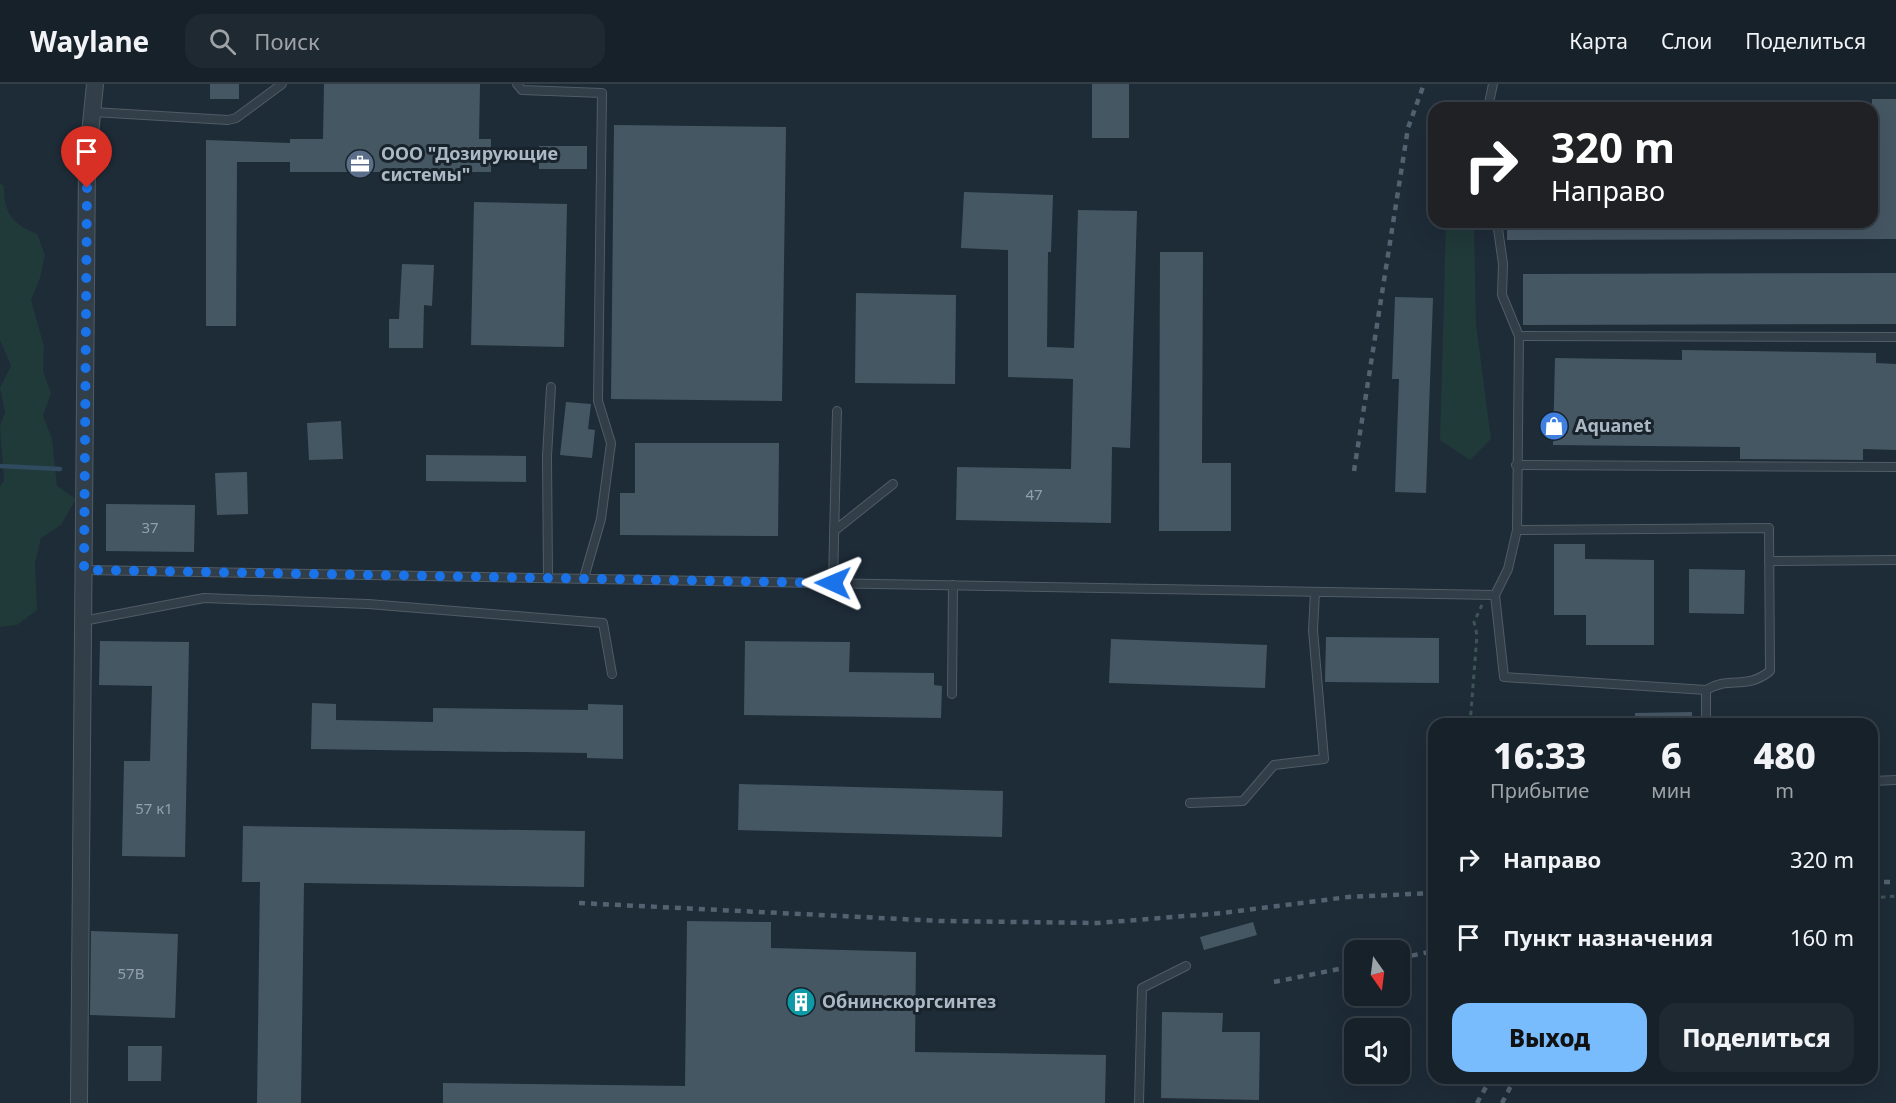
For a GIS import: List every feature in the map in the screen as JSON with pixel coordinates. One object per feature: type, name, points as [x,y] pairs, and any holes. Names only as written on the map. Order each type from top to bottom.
[{"type":"street","points":[[79,1103],[87,164],[95,84]]},
{"type":"lane","points":[[93,112],[228,120],[236,118],[282,84]]},
{"type":"lane","points":[[518,84],[522,90],[602,93],[598,401],[611,443],[601,519],[584,578]]},
{"type":"lane","points":[[1489,102],[1493,84]]},
{"type":"lane","points":[[1498,228],[1503,264],[1502,295],[1519,336],[1517,530],[1508,569],[1491,595],[1504,677],[1706,690],[1718,683],[1756,682],[1770,671],[1769,528],[1517,530]]},
{"type":"lane","points":[[1519,336],[1896,337]]},
{"type":"lane","points":[[548,577],[547,456],[551,387]]},
{"type":"lane","points":[[833,583],[837,411]]},
{"type":"lane","points":[[1516,465],[1896,467]]},
{"type":"lane","points":[[834,531],[893,484]]},
{"type":"lane","points":[[1769,561],[1896,560]]},
{"type":"lane","points":[[84,570],[1491,595]]},
{"type":"lane","points":[[952,694],[953,585]]},
{"type":"lane","points":[[1190,803],[1243,801],[1274,765],[1324,759],[1312,630],[1315,592]]},
{"type":"lane","points":[[83,621],[204,598],[368,604],[603,623],[612,674]]},
{"type":"lane","points":[[1706,690],[1706,718]]},
{"type":"lane","points":[[1878,781],[1896,780]]},
{"type":"lane","points":[[1139,1103],[1142,988],[1186,966]]},
{"type":"path","points":[[1470,718],[1477,635],[1474,622],[1491,595]]},
{"type":"path","points":[[1878,898],[1896,896]]},
{"type":"green space","points":[[0,183],[4,186],[4,196],[11,216],[21,226],[37,234],[45,255],[40,278],[31,300],[44,346],[43,371],[51,393],[43,416],[52,438],[57,486],[76,499],[61,525],[41,538],[35,563],[37,610],[17,625],[0,627],[0,486],[4,481],[0,426],[5,412],[0,388],[11,366],[0,340]]},
{"type":"green space","points":[[1446,228],[1474,228],[1476,324],[1491,439],[1470,460],[1440,440]]},
{"type":"building","points":[[210,84],[239,84],[239,99],[210,99]]},
{"type":"building","points":[[324,84],[480,84],[479,139],[491,139],[491,172],[290,172],[290,162],[237,162],[236,326],[206,326],[206,140],[290,143],[290,139],[323,139]]},
{"type":"building","points":[[1092,84],[1129,84],[1129,138],[1092,138]]},
{"type":"building","points":[[1872,99],[1896,99],[1896,239],[1507,240],[1507,228],[1878,228],[1878,102],[1872,102]]},
{"type":"building","points":[[614,125],[786,127],[782,401],[611,399]]},
{"type":"building","points":[[539,146],[587,146],[587,169],[539,169]]},
{"type":"building","points":[[964,192],[1053,195],[1051,252],[1048,252],[1047,347],[1074,348],[1078,210],[1137,211],[1130,448],[1112,447],[1111,523],[956,520],[957,467],[1071,469],[1073,379],[1008,377],[1008,250],[961,248]]},
{"type":"building","points":[[474,202],[567,204],[564,347],[471,345]]},
{"type":"building","points":[[1160,252],[1203,252],[1202,463],[1231,463],[1231,531],[1159,531]]},
{"type":"building","points":[[402,264],[434,265],[432,306],[424,305],[423,348],[389,348],[389,319],[399,319]]},
{"type":"building","points":[[1896,273],[1896,324],[1523,325],[1523,274]]},
{"type":"building","points":[[856,293],[956,295],[955,384],[855,383]]},
{"type":"building","points":[[1395,297],[1433,298],[1426,493],[1395,492],[1399,379],[1392,379]]},
{"type":"building","points":[[1682,350],[1876,353],[1876,363],[1896,364],[1896,450],[1863,449],[1863,460],[1740,459],[1740,447],[1553,445],[1555,358],[1682,360]]},
{"type":"building","points":[[566,402],[591,404],[588,429],[595,430],[592,458],[560,455]]},
{"type":"building","points":[[341,421],[343,459],[309,460],[307,423]]},
{"type":"building","points":[[635,443],[779,443],[778,536],[620,535],[620,493],[635,493]]},
{"type":"building","points":[[426,455],[526,456],[526,482],[426,481]]},
{"type":"building","points":[[247,472],[248,514],[217,515],[215,473]]},
{"type":"building","points":[[106,504],[195,505],[194,552],[106,551]]},
{"type":"building","points":[[1554,544],[1585,544],[1585,559],[1654,560],[1654,645],[1586,645],[1586,615],[1554,615]]},
{"type":"building","points":[[1689,569],[1745,570],[1744,614],[1689,613]]},
{"type":"building","points":[[1326,637],[1439,638],[1439,683],[1325,682]]},
{"type":"building","points":[[1111,639],[1267,645],[1265,688],[1109,683]]},
{"type":"building","points":[[100,641],[189,642],[185,857],[122,856],[124,761],[150,761],[152,686],[99,685]]},
{"type":"building","points":[[745,641],[850,642],[849,672],[934,673],[934,685],[942,686],[941,718],[744,715]]},
{"type":"building","points":[[312,703],[336,704],[336,720],[433,722],[433,708],[588,710],[588,704],[623,705],[623,759],[587,758],[587,753],[311,749]]},
{"type":"building","points":[[1692,712],[1692,718],[1635,718],[1635,713]]},
{"type":"building","points":[[739,784],[1003,791],[1002,837],[738,830]]},
{"type":"building","points":[[243,826],[585,831],[584,887],[304,883],[301,1103],[257,1103],[260,882],[242,882]]},
{"type":"building","name":"Обнинскоргсинтез","points":[[687,921],[771,922],[771,948],[916,952],[915,1052],[1106,1055],[1105,1103],[443,1103],[443,1083],[685,1086]]},
{"type":"building","points":[[1253,922],[1257,935],[1204,950],[1200,937]]},
{"type":"building","points":[[91,931],[178,934],[175,1018],[90,1015]]},
{"type":"building","points":[[1162,1012],[1223,1013],[1222,1032],[1260,1032],[1259,1100],[1161,1098]]},
{"type":"building","points":[[128,1046],[162,1046],[161,1081],[128,1081]]},
{"type":"waterway","points":[[0,466],[60,469]]},
{"type":"railway","points":[[1354,471],[1408,128],[1424,84]]},
{"type":"railway","points":[[1878,882],[1896,882]]},
{"type":"railway","points":[[579,903],[941,921],[1098,923],[1223,913],[1348,897],[1428,893]]},
{"type":"railway","points":[[1410,956],[1428,952]]},
{"type":"railway","points":[[1274,982],[1344,968]]},
{"type":"railway","points":[[1477,1103],[1488,1084]]},
{"type":"railway","points":[[1502,1103],[1512,1084]]},
{"type":"place","name":"ООО \"Дозирующие системы\"","points":[[360,164]]},
{"type":"place","name":"Aquanet","points":[[1554,426]]},
{"type":"place","name":"Обнинскоргсинтез","points":[[801,1002]]},
{"type":"route","points":[[87,188],[84,570],[833,583]]}]
